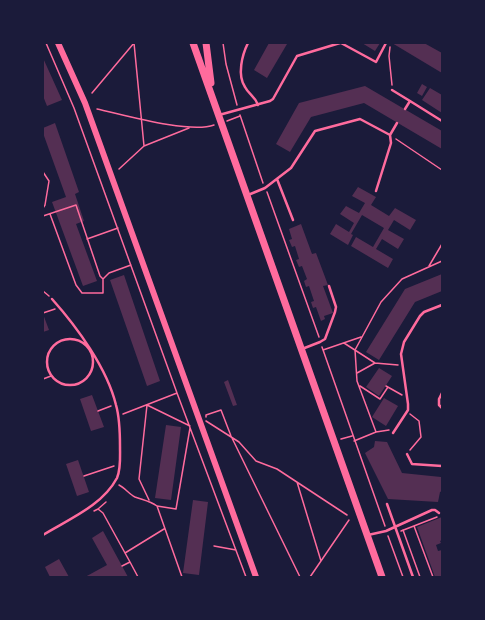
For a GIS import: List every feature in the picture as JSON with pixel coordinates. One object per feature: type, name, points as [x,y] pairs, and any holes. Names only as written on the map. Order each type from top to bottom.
[{"type":"main road","points":[[193,43],[382,577]]},
{"type":"main road","points":[[206,43],[214,103]]},
{"type":"street","points":[[58,43],[85,104],[254,576]]},
{"type":"lane","points":[[248,43],[245,49],[241,77],[246,89],[256,99],[258,105]]},
{"type":"lane","points":[[218,115],[258,105],[273,99],[297,56],[340,43],[376,62],[386,43]]},
{"type":"lane","points":[[392,90],[442,121]]},
{"type":"lane","points":[[405,109],[410,101]]},
{"type":"lane","points":[[247,195],[265,188],[292,168],[315,131],[360,118],[390,135]]},
{"type":"lane","points":[[376,191],[391,144],[390,135],[397,123]]},
{"type":"lane","points":[[277,179],[293,220]]},
{"type":"lane","points":[[301,349],[325,339],[336,307],[329,286]]},
{"type":"lane","points":[[43,535],[95,504],[103,497],[117,478],[120,464],[119,416],[107,380],[90,349],[52,299]]},
{"type":"lane","points":[[393,433],[406,412],[408,404],[401,354],[404,342],[424,312],[442,305]]},
{"type":"lane","points":[[70,339],[78,340],[90,349],[93,363],[92,370],[83,382],[70,386],[62,385],[56,382],[51,376],[47,370],[46,362],[51,348],[56,343],[70,339]]},
{"type":"lane","points":[[442,393],[438,399],[439,405],[442,408]]},
{"type":"lane","points":[[407,454],[412,464],[442,466]]},
{"type":"lane","points":[[387,504],[413,577]]},
{"type":"lane","points":[[368,535],[386,531],[432,510],[439,513]]},
{"type":"path","points":[[46,43],[74,108],[177,393],[246,577]]},
{"type":"path","points":[[92,93],[134,43]]},
{"type":"path","points":[[134,43],[144,146]]},
{"type":"path","points":[[222,43],[238,109],[352,436],[403,577]]},
{"type":"path","points":[[391,43],[389,56],[392,90]]},
{"type":"path","points":[[97,109],[181,127],[209,127]]},
{"type":"path","points":[[119,169],[144,146],[190,127]]},
{"type":"path","points":[[390,135],[442,170]]},
{"type":"path","points":[[43,172],[49,181],[45,205],[43,208]]},
{"type":"path","points":[[43,216],[76,205],[100,276],[103,279],[103,293],[82,292],[76,285],[50,214]]},
{"type":"path","points":[[88,239],[118,228]]},
{"type":"path","points":[[428,267],[442,244]]},
{"type":"path","points":[[376,432],[359,385],[355,350],[381,302],[402,279],[442,261]]},
{"type":"path","points":[[103,279],[109,273],[131,265]]},
{"type":"path","points":[[43,291],[52,299]]},
{"type":"path","points":[[43,314],[59,308]]},
{"type":"path","points":[[323,350],[362,337]]},
{"type":"path","points":[[344,343],[375,363],[402,365]]},
{"type":"path","points":[[357,373],[375,363]]},
{"type":"path","points":[[43,379],[51,376]]},
{"type":"path","points":[[359,385],[380,399],[387,386],[407,398]]},
{"type":"path","points":[[119,416],[177,393]]},
{"type":"path","points":[[98,411],[116,404]]},
{"type":"path","points":[[147,405],[190,426]]},
{"type":"path","points":[[147,405],[139,479],[150,501]]},
{"type":"path","points":[[300,577],[231,436],[220,410],[206,415],[205,420],[231,436],[239,442],[256,461],[277,469],[347,516]]},
{"type":"path","points":[[406,412],[419,421],[421,437],[407,454]]},
{"type":"path","points":[[125,488],[134,496],[150,501],[157,506],[176,509],[190,426]]},
{"type":"path","points":[[354,441],[376,432],[389,430],[393,433]]},
{"type":"path","points":[[334,442],[352,436]]},
{"type":"path","points":[[84,476],[120,464]]},
{"type":"path","points":[[298,482],[321,561]]},
{"type":"path","points":[[157,506],[182,577]]},
{"type":"path","points":[[92,512],[98,509],[103,513],[138,577]]},
{"type":"path","points":[[420,577],[404,530],[436,517]]},
{"type":"path","points":[[310,577],[349,520]]},
{"type":"path","points":[[414,526],[432,577]]},
{"type":"path","points":[[125,552],[164,529]]},
{"type":"path","points":[[214,546],[236,550]]},
{"type":"path","points":[[122,566],[130,562]]},
{"type":"building","points":[[269,43],[290,43],[287,44],[267,78],[254,70]]},
{"type":"building","points":[[362,43],[380,43],[375,51]]},
{"type":"building","points":[[392,43],[424,43],[442,53],[442,73]]},
{"type":"building","points":[[43,58],[62,100],[47,106],[43,96]]},
{"type":"building","points":[[422,84],[427,87],[422,96],[417,93]]},
{"type":"building","points":[[365,86],[442,131],[442,149],[364,103],[311,117],[290,152],[276,144],[299,103]]},
{"type":"building","points":[[430,88],[442,95],[442,113],[422,100]]},
{"type":"building","points":[[55,123],[79,192],[75,194],[84,221],[76,224],[97,281],[83,286],[52,202],[66,197],[43,133],[43,128]]},
{"type":"building","points":[[358,187],[376,197],[371,205],[389,216],[395,208],[416,220],[410,230],[394,220],[388,230],[404,239],[398,249],[382,239],[376,249],[393,259],[388,268],[351,246],[356,237],[373,247],[384,228],[362,215],[351,234],[353,235],[348,245],[330,234],[336,224],[349,232],[354,223],[340,214],[346,206],[359,213],[365,203],[352,196]]},
{"type":"building","points":[[301,224],[312,254],[316,253],[328,285],[323,286],[333,313],[324,316],[325,319],[321,321],[316,307],[313,308],[311,302],[314,301],[309,286],[306,287],[304,281],[307,279],[302,266],[299,267],[296,260],[299,259],[295,246],[292,247],[289,240],[292,239],[289,229]]},
{"type":"building","points":[[442,274],[442,291],[415,302],[379,360],[366,352],[405,289]]},
{"type":"building","points":[[124,275],[160,381],[147,386],[110,280]]},
{"type":"building","points":[[43,314],[49,330],[43,332]]},
{"type":"building","points":[[379,368],[392,376],[379,396],[366,387]]},
{"type":"building","points":[[228,380],[237,405],[233,406],[224,382]]},
{"type":"building","points":[[92,395],[104,427],[91,431],[80,399]]},
{"type":"building","points":[[384,398],[398,406],[386,426],[372,417]]},
{"type":"building","points":[[166,425],[181,427],[171,500],[155,498]]},
{"type":"building","points":[[375,441],[387,442],[402,473],[441,477],[442,491],[440,492],[438,502],[388,499],[365,453],[374,447]]},
{"type":"building","points":[[78,460],[89,492],[77,496],[66,464]]},
{"type":"building","points":[[193,500],[208,502],[199,575],[183,573]]},
{"type":"building","points":[[442,517],[442,540],[440,541],[441,543],[436,545],[438,551],[442,550],[442,577],[435,577],[417,527]]},
{"type":"building","points":[[103,531],[128,577],[85,577],[107,565],[92,538]]},
{"type":"building","points":[[59,559],[69,577],[50,577],[45,567]]}]
